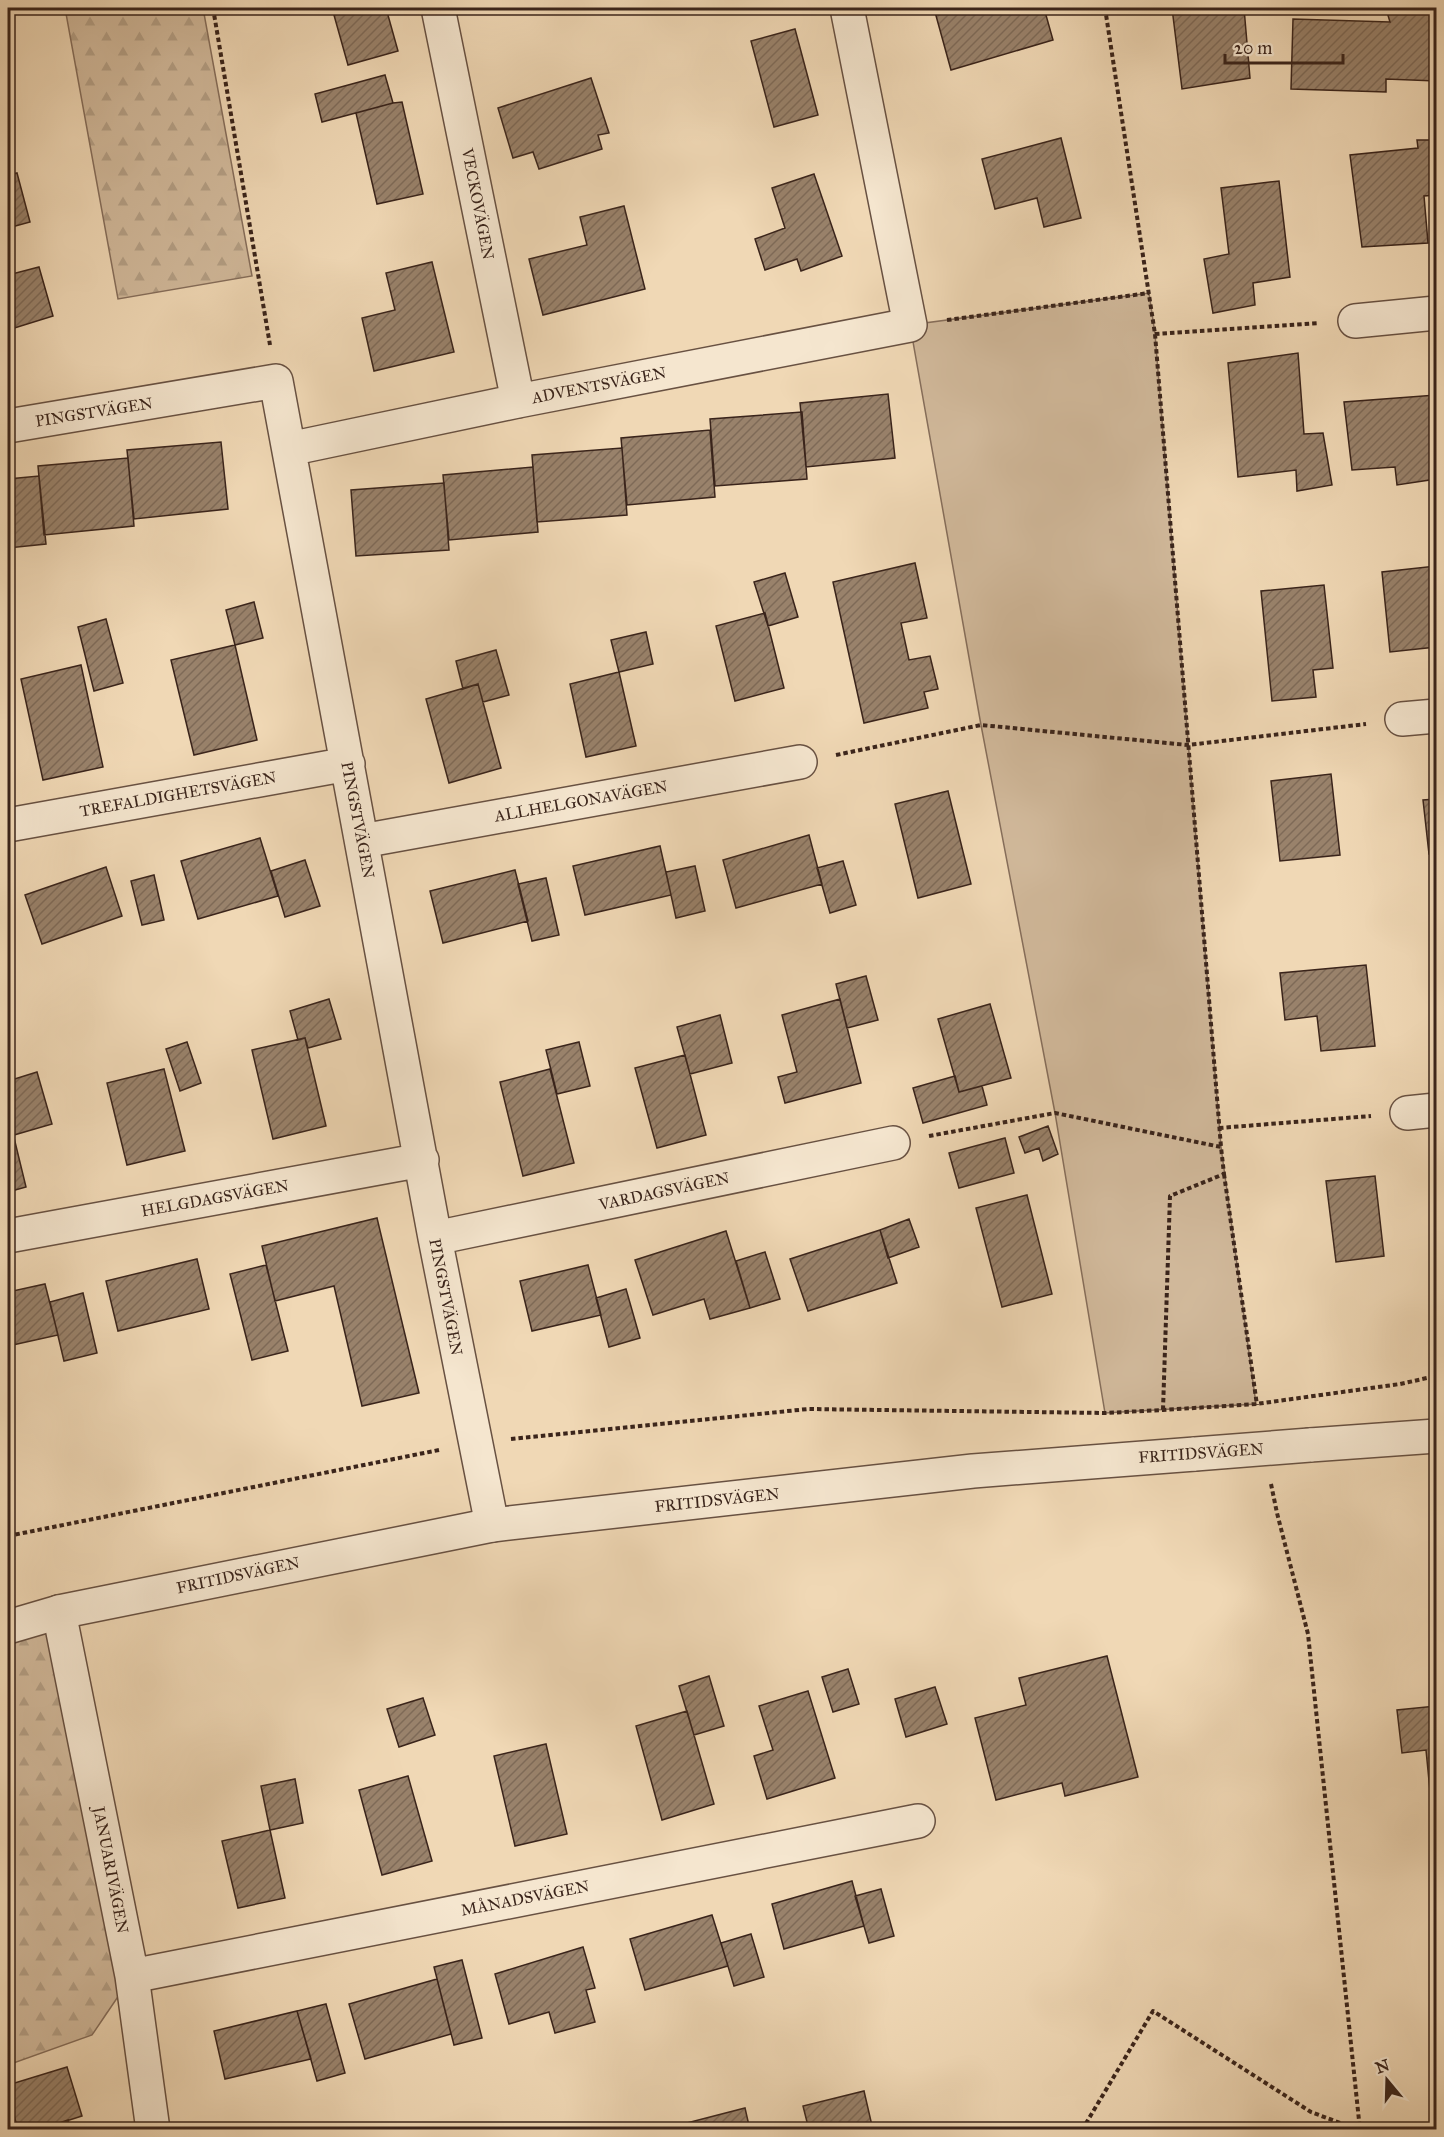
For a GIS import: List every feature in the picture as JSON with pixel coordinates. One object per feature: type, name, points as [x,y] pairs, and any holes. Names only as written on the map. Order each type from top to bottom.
[{"type":"street","name":"VECKOVÄGEN","points":[[438,8],[518,401]]},
{"type":"street","points":[[847,8],[910,324]]},
{"type":"street","points":[[1355,321],[1437,313]]},
{"type":"street","name":"ADVENTSVÄGEN","points":[[289,449],[518,401],[910,324]]},
{"type":"street","name":"PINGSTVÄGEN","points":[[8,426],[276,381],[435,1238],[492,1525]]},
{"type":"street","points":[[1402,719],[1437,716]]},
{"type":"street","name":"ALLHELGONAVÄGEN","points":[[362,840],[800,762]]},
{"type":"street","name":"TREFALDIGHETSVÄGEN","points":[[8,825],[348,764]]},
{"type":"street","name":"VARDAGSVÄGEN","points":[[435,1238],[893,1143]]},
{"type":"street","name":"HELGDAGSVÄGEN","points":[[8,1236],[422,1160]]},
{"type":"street","name":"FRITIDSVÄGEN","points":[[8,1627],[59,1612],[492,1525],[972,1471],[1437,1436]]},
{"type":"street","name":"JANUARIVÄGEN","points":[[59,1612],[132,1976],[153,2130]]},
{"type":"street","name":"MÅNADSVÄGEN","points":[[132,1976],[918,1821]]},
{"type":"path","points":[[213,8],[276,381]]},
{"type":"path","points":[[1105,8],[1155,334],[1219,1128],[1258,1415]]},
{"type":"path","points":[[910,324],[1149,293]]},
{"type":"path","points":[[1155,334],[1355,321]]},
{"type":"path","points":[[800,762],[981,725],[1188,745],[1402,719]]},
{"type":"path","points":[[1219,1128],[1422,1111]]},
{"type":"path","points":[[893,1143],[1055,1113],[1221,1147]]},
{"type":"path","points":[[1163,1410],[1170,1196],[1224,1174]]},
{"type":"path","points":[[8,1536],[477,1442],[808,1409],[1105,1413],[1256,1404],[1400,1384],[1437,1376]]},
{"type":"path","points":[[1082,2130],[1153,2011],[1311,2112],[1360,2130],[1308,1634],[1277,1513],[1271,1480]]},
{"type":"green space","points":[[65,8],[203,8],[252,276],[118,299]]},
{"type":"green space","points":[[1149,293],[1155,334],[1221,1147],[1256,1404],[1105,1413],[1055,1113],[981,725],[910,325]]},
{"type":"green space","points":[[59,1612],[132,1976],[92,2035],[8,2065],[8,1639]]},
{"type":"building","points":[[332,8],[386,8],[398,51],[348,65]]},
{"type":"building","points":[[953,8],[1044,8],[1053,40],[951,70],[935,12]]},
{"type":"building","points":[[1172,8],[1244,8],[1250,78],[1182,89]]},
{"type":"building","points":[[1387,12],[1436,13],[1436,81],[1386,79],[1386,92],[1291,89],[1293,19],[1390,22]]},
{"type":"building","points":[[795,29],[818,115],[774,127],[751,41]]},
{"type":"building","points":[[385,75],[393,103],[322,122],[315,94]]},
{"type":"building","points":[[591,78],[609,133],[598,135],[602,149],[539,169],[533,152],[513,158],[498,108]]},
{"type":"building","points":[[402,102],[423,194],[377,204],[356,113]]},
{"type":"building","points":[[8,105],[12,123],[8,124]]},
{"type":"building","points":[[1061,138],[1081,218],[1044,227],[1037,198],[995,209],[982,159]]},
{"type":"building","points":[[1417,140],[1436,140],[1436,195],[1424,196],[1428,243],[1362,247],[1350,155],[1418,148]]},
{"type":"building","points":[[17,173],[30,222],[8,228],[8,175]]},
{"type":"building","points":[[814,174],[842,256],[801,271],[797,259],[765,270],[755,239],[785,228],[772,188]]},
{"type":"building","points":[[1279,181],[1290,277],[1253,283],[1255,305],[1213,313],[1204,259],[1229,254],[1221,188]]},
{"type":"building","points":[[624,206],[645,289],[543,315],[529,259],[587,245],[580,217]]},
{"type":"building","points":[[432,262],[454,352],[374,371],[362,318],[395,310],[386,273]]},
{"type":"building","points":[[39,267],[53,316],[8,330],[8,275]]},
{"type":"building","points":[[1298,353],[1304,434],[1323,433],[1332,485],[1297,491],[1296,470],[1238,477],[1228,363]]},
{"type":"building","points":[[888,394],[895,458],[806,467],[800,403]]},
{"type":"building","points":[[1436,395],[1436,479],[1397,485],[1395,467],[1352,470],[1344,402]]},
{"type":"building","points":[[802,412],[807,479],[715,486],[710,419]]},
{"type":"building","points":[[710,430],[715,497],[627,505],[621,438]]},
{"type":"building","points":[[221,442],[228,509],[134,519],[127,450]]},
{"type":"building","points":[[622,448],[627,515],[537,522],[532,455]]},
{"type":"building","points":[[128,458],[134,526],[44,535],[38,466]]},
{"type":"building","points":[[533,467],[538,532],[449,540],[443,475]]},
{"type":"building","points":[[39,476],[46,544],[8,548],[8,479]]},
{"type":"building","points":[[444,483],[449,550],[356,556],[351,490]]},
{"type":"building","points":[[915,563],[927,618],[901,623],[909,660],[930,656],[938,689],[924,692],[928,708],[864,723],[833,582]]},
{"type":"building","points":[[1436,566],[1436,647],[1390,652],[1382,572]]},
{"type":"building","points":[[785,573],[798,617],[768,626],[754,582]]},
{"type":"building","points":[[1324,585],[1333,668],[1313,670],[1316,697],[1272,701],[1261,591]]},
{"type":"building","points":[[254,602],[263,638],[235,645],[226,610]]},
{"type":"building","points":[[765,613],[784,688],[735,701],[716,626]]},
{"type":"building","points":[[106,619],[123,683],[94,691],[78,627]]},
{"type":"building","points":[[646,632],[653,664],[619,672],[611,640]]},
{"type":"building","points":[[235,645],[257,740],[194,755],[171,660]]},
{"type":"building","points":[[496,650],[509,695],[483,702],[478,684],[463,689],[456,661]]},
{"type":"building","points":[[81,665],[103,767],[43,780],[21,679]]},
{"type":"building","points":[[619,672],[636,746],[586,757],[570,684]]},
{"type":"building","points":[[478,684],[501,768],[449,783],[426,699]]},
{"type":"building","points":[[1331,774],[1340,855],[1280,861],[1271,781]]},
{"type":"building","points":[[948,791],[971,884],[918,898],[895,804]]},
{"type":"building","points":[[1436,799],[1436,854],[1429,854],[1423,800]]},
{"type":"building","points":[[809,835],[822,884],[736,908],[723,860]]},
{"type":"building","points":[[260,838],[278,896],[198,919],[181,861]]},
{"type":"building","points":[[660,846],[671,895],[585,915],[573,866]]},
{"type":"building","points":[[305,860],[320,906],[285,917],[271,871]]},
{"type":"building","points":[[843,861],[856,905],[830,913],[817,868]]},
{"type":"building","points":[[695,866],[705,911],[676,918],[666,872]]},
{"type":"building","points":[[106,867],[122,916],[42,944],[25,895]]},
{"type":"building","points":[[515,870],[528,921],[443,943],[430,891]]},
{"type":"building","points":[[154,875],[164,920],[142,925],[131,881]]},
{"type":"building","points":[[546,878],[559,935],[532,941],[518,884]]},
{"type":"building","points":[[1366,965],[1375,1046],[1321,1051],[1317,1016],[1285,1020],[1280,973]]},
{"type":"building","points":[[866,976],[878,1020],[847,1028],[836,984]]},
{"type":"building","points":[[329,999],[341,1039],[308,1048],[305,1038],[298,1040],[290,1011]]},
{"type":"building","points":[[840,999],[861,1083],[785,1103],[778,1077],[797,1072],[782,1015]]},
{"type":"building","points":[[990,1004],[1011,1078],[959,1092],[938,1019]]},
{"type":"building","points":[[720,1015],[732,1063],[690,1074],[677,1027]]},
{"type":"building","points":[[305,1038],[326,1126],[273,1139],[252,1050]]},
{"type":"building","points":[[187,1042],[201,1083],[180,1091],[166,1049]]},
{"type":"building","points":[[579,1042],[590,1086],[557,1094],[546,1050]]},
{"type":"building","points":[[685,1055],[706,1135],[657,1148],[635,1068]]},
{"type":"building","points":[[164,1069],[185,1151],[127,1165],[107,1083]]},
{"type":"building","points":[[550,1069],[574,1163],[523,1176],[500,1082]]},
{"type":"building","points":[[37,1072],[52,1124],[14,1135],[8,1113],[8,1081]]},
{"type":"building","points":[[955,1076],[959,1092],[982,1086],[987,1105],[923,1123],[913,1088]]},
{"type":"building","points":[[8,1113],[26,1187],[8,1192]]},
{"type":"building","points":[[1048,1126],[1058,1154],[1043,1161],[1039,1148],[1025,1153],[1019,1137]]},
{"type":"building","points":[[1005,1138],[1014,1173],[959,1188],[949,1153]]},
{"type":"building","points":[[1375,1176],[1384,1256],[1336,1262],[1326,1181]]},
{"type":"building","points":[[1436,1191],[1436,1240],[1431,1192]]},
{"type":"building","points":[[1027,1195],[1052,1294],[1002,1307],[976,1208]]},
{"type":"building","points":[[377,1218],[419,1393],[362,1406],[334,1286],[275,1301],[262,1246]]},
{"type":"building","points":[[909,1219],[919,1247],[888,1258],[880,1230]]},
{"type":"building","points":[[880,1230],[897,1283],[808,1311],[790,1259]]},
{"type":"building","points":[[726,1231],[750,1308],[710,1319],[704,1299],[653,1315],[635,1260]]},
{"type":"building","points":[[765,1252],[780,1299],[750,1308],[736,1261]]},
{"type":"building","points":[[197,1259],[209,1309],[118,1331],[106,1281]]},
{"type":"building","points":[[266,1265],[288,1351],[252,1360],[230,1274]]},
{"type":"building","points":[[588,1265],[601,1315],[532,1331],[520,1281]]},
{"type":"building","points":[[45,1284],[58,1335],[8,1346],[8,1292]]},
{"type":"building","points":[[626,1289],[640,1338],[609,1347],[596,1298]]},
{"type":"building","points":[[83,1293],[97,1353],[64,1361],[50,1302]]},
{"type":"building","points":[[1107,1656],[1138,1777],[1065,1796],[1062,1783],[996,1800],[975,1718],[1026,1705],[1019,1678]]},
{"type":"building","points":[[848,1669],[859,1704],[833,1712],[822,1677]]},
{"type":"building","points":[[709,1676],[724,1726],[694,1735],[679,1686]]},
{"type":"building","points":[[935,1687],[947,1724],[906,1737],[895,1699]]},
{"type":"building","points":[[808,1691],[835,1778],[767,1799],[754,1756],[773,1750],[759,1706]]},
{"type":"building","points":[[423,1698],[435,1735],[399,1747],[387,1709]]},
{"type":"building","points":[[1436,1706],[1436,1790],[1430,1791],[1426,1750],[1402,1753],[1397,1710]]},
{"type":"building","points":[[687,1711],[714,1804],[662,1820],[636,1726]]},
{"type":"building","points":[[546,1744],[567,1834],[515,1846],[494,1756]]},
{"type":"building","points":[[408,1776],[432,1861],[382,1875],[359,1790]]},
{"type":"building","points":[[295,1779],[303,1823],[270,1830],[261,1786]]},
{"type":"building","points":[[270,1830],[285,1898],[238,1908],[222,1841]]},
{"type":"building","points":[[852,1881],[864,1926],[784,1949],[772,1904]]},
{"type":"building","points":[[881,1889],[894,1936],[869,1943],[855,1896]]},
{"type":"building","points":[[712,1915],[728,1966],[645,1990],[630,1939]]},
{"type":"building","points":[[751,1934],[764,1977],[734,1986],[721,1943]]},
{"type":"building","points":[[583,1947],[595,1988],[586,1990],[595,2022],[555,2033],[549,2012],[509,2024],[495,1974]]},
{"type":"building","points":[[462,1960],[482,2038],[454,2045],[434,1967]]},
{"type":"building","points":[[437,1979],[451,2034],[365,2059],[349,2004]]},
{"type":"building","points":[[326,2004],[345,2073],[317,2081],[297,2011]]},
{"type":"building","points":[[297,2011],[311,2059],[225,2079],[214,2031]]},
{"type":"building","points":[[67,2067],[82,2116],[38,2130],[18,2130],[8,2085]]},
{"type":"building","points":[[864,2091],[873,2130],[809,2130],[803,2106]]},
{"type":"building","points":[[745,2108],[750,2130],[676,2130],[675,2126]]},
{"type":"building","points":[[68,2120],[71,2130],[38,2130]]}]
